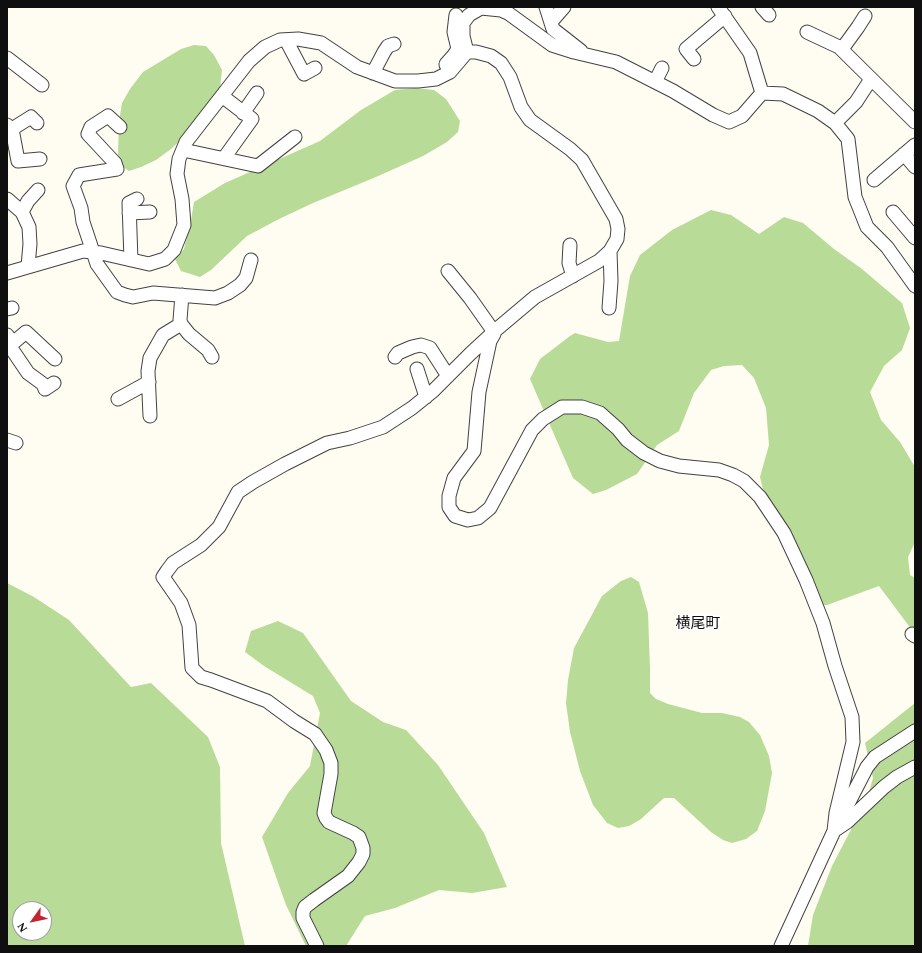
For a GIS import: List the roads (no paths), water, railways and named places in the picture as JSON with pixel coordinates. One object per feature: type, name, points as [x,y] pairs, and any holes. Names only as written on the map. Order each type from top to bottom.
[{"type":"street","points":[[546,7],[553,29],[586,54]]},
{"type":"street","points":[[551,22],[564,7]]},
{"type":"street","points":[[467,52],[463,36],[463,23],[468,15],[481,8],[501,10],[508,13],[552,45],[616,62],[674,91],[713,115],[729,122],[742,116],[762,93]]},
{"type":"street","points":[[694,59],[682,45],[721,12],[750,53],[762,93]]},
{"type":"street","points":[[450,72],[446,64],[458,49],[454,32],[456,15]]},
{"type":"street","points":[[842,49],[858,28],[864,16]]},
{"type":"street","points":[[807,32],[842,49],[915,122]]},
{"type":"street","points":[[7,273],[83,251],[149,264],[165,259],[174,250],[184,225],[182,199],[177,174],[178,159],[186,142],[249,61],[265,47],[280,40],[298,39],[321,43],[357,67],[395,81],[418,82],[436,79],[450,72],[467,52],[476,52],[491,56],[501,63],[510,77],[521,107],[530,120],[570,149],[582,160],[616,218],[618,229],[617,239],[610,251],[599,261],[535,297],[496,330],[426,397],[383,427],[350,438],[327,443],[285,464],[238,492],[218,527],[201,545],[173,563],[163,577],[181,604],[188,625],[192,668],[201,678],[211,680],[267,701],[315,734],[326,750],[331,763],[331,774],[324,813],[329,822],[359,837],[363,848],[363,854],[359,862],[348,876],[314,900],[303,912],[303,918],[317,946]]},
{"type":"street","points":[[286,40],[304,74],[315,68]]},
{"type":"street","points":[[379,75],[384,52],[388,46],[392,49]]},
{"type":"street","points":[[8,56],[42,85]]},
{"type":"street","points":[[655,82],[662,68]]},
{"type":"street","points":[[835,123],[856,102],[872,79]]},
{"type":"street","points":[[243,113],[257,93]]},
{"type":"street","points":[[762,93],[783,94],[818,111],[835,123],[848,139],[856,197],[867,227],[887,247],[914,281]]},
{"type":"street","points":[[222,96],[252,119],[224,158]]},
{"type":"street","points":[[120,127],[108,116],[90,127],[88,134],[115,163],[117,169],[79,175],[73,186],[97,264],[117,292],[133,297],[153,293],[215,298],[228,293],[240,285],[246,278],[251,260]]},
{"type":"street","points":[[37,123],[31,117],[10,127],[18,161],[40,159]]},
{"type":"street","points":[[183,150],[258,166],[295,137]]},
{"type":"street","points":[[874,180],[915,145]]},
{"type":"street","points":[[904,154],[915,167]]},
{"type":"street","points":[[22,212],[28,201],[38,190]]},
{"type":"street","points":[[7,199],[22,212],[29,227],[30,244],[28,266]]},
{"type":"street","points":[[131,260],[129,203],[136,199]]},
{"type":"street","points":[[129,213],[150,212]]},
{"type":"street","points":[[893,212],[915,238]]},
{"type":"street","points":[[570,246],[569,262],[573,276]]},
{"type":"street","points":[[609,308],[612,281],[610,251]]},
{"type":"street","points":[[448,271],[496,330]]},
{"type":"street","points":[[182,295],[181,324],[189,334],[208,350],[212,357]]},
{"type":"street","points":[[150,416],[148,371],[150,358],[163,335],[181,324]]},
{"type":"street","points":[[496,330],[490,341],[479,392],[474,451],[454,478],[449,496],[449,507],[455,516],[468,520],[478,518],[490,508],[532,430],[543,419],[562,407],[582,407],[600,413],[618,429],[627,440],[644,454],[660,461],[679,466],[719,470],[744,481],[760,497],[784,533],[806,580],[823,623],[835,666],[852,717],[853,742],[836,813],[834,831]]},
{"type":"street","points":[[8,337],[13,343],[26,332],[55,359]]},
{"type":"street","points":[[8,337],[11,348],[28,373],[43,384],[45,389],[54,383]]},
{"type":"street","points":[[395,357],[398,353],[412,347],[421,345],[430,348],[448,376]]},
{"type":"street","points":[[417,369],[426,397]]},
{"type":"street","points":[[118,399],[149,382]]},
{"type":"street","points":[[781,946],[834,831],[867,767],[875,757],[915,731]]},
{"type":"street","points":[[834,831],[847,822],[884,787],[897,777],[915,767]]},
{"type":"district","name":"横尾町","points":[[698,625]]}]
